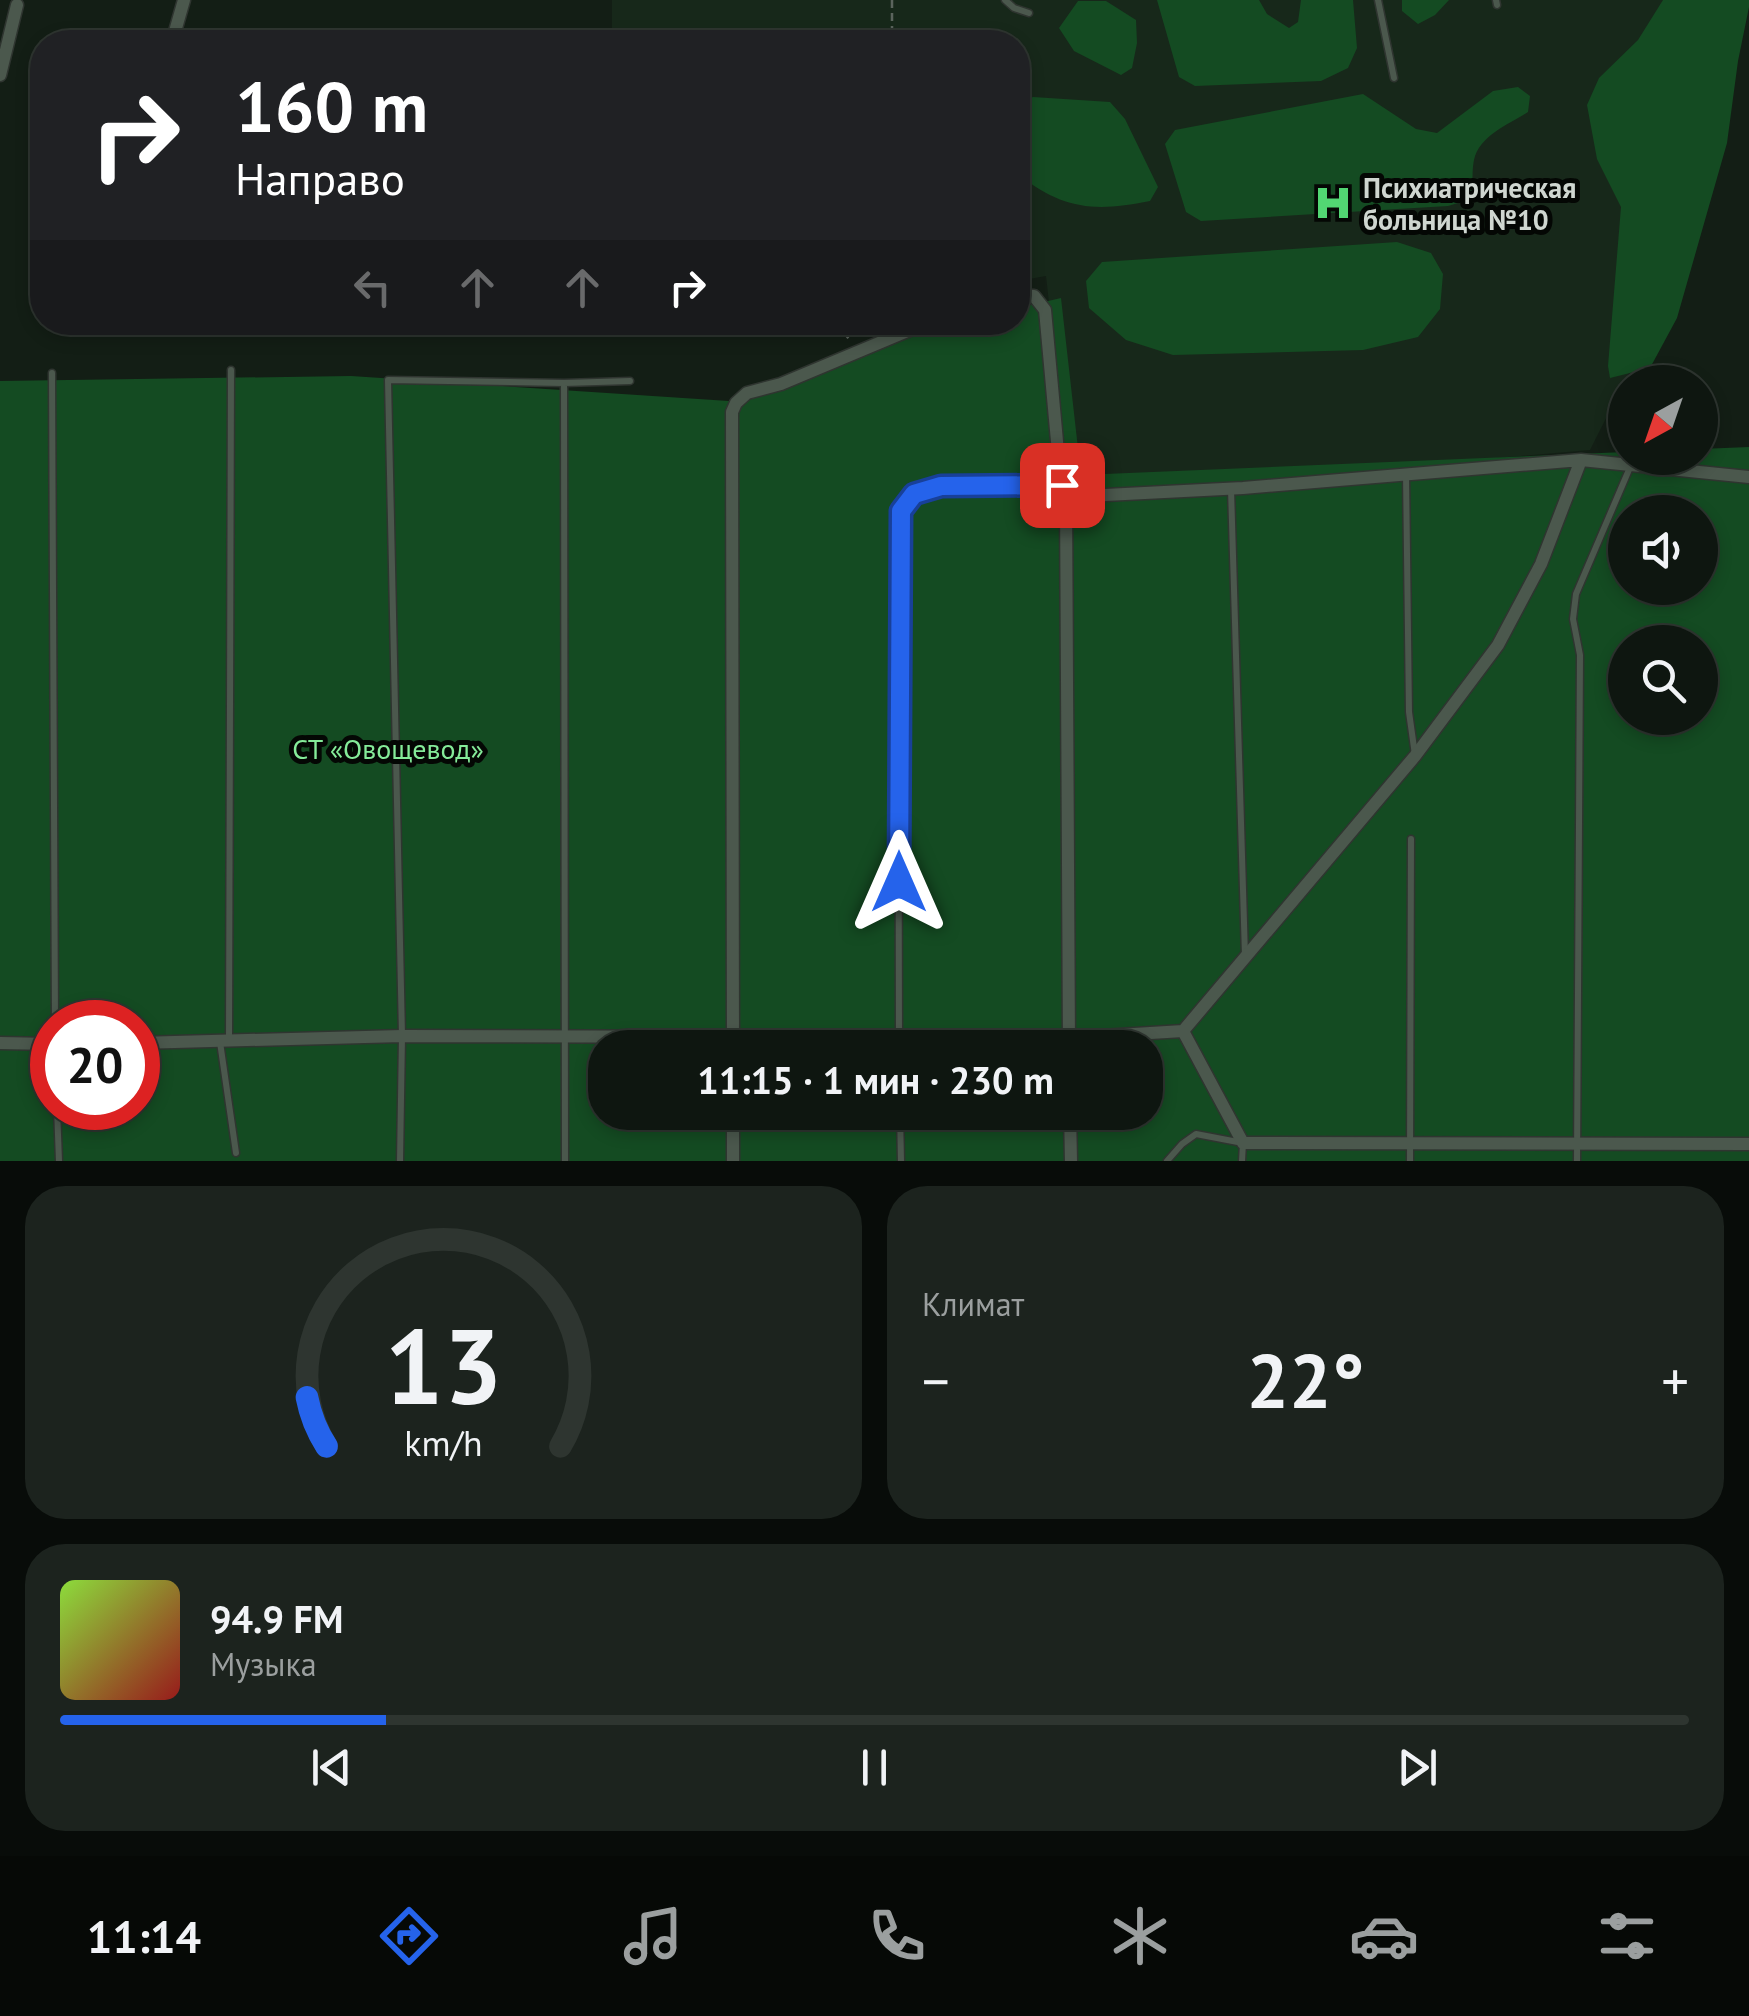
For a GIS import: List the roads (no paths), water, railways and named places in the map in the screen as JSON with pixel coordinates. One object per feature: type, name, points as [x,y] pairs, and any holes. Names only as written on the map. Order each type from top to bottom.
[{"type":"street","points":[[175,30],[184,0]]},
{"type":"street","points":[[0,74],[16,5]]},
{"type":"street","points":[[1030,296],[1045,310],[1064,491],[1069,1030]]},
{"type":"street","points":[[733,1030],[732,412],[747,394],[782,384],[899,335]]},
{"type":"street","points":[[1064,491],[1231,488],[1582,460],[1608,462]]},
{"type":"street","points":[[1163,1033],[1183,1031],[1415,756],[1498,645],[1541,564],[1582,460]]},
{"type":"street","points":[[1718,474],[1749,477]]},
{"type":"street","points":[[1183,1031],[1243,1142],[1749,1144]]},
{"type":"street","points":[[160,1042],[588,1036]]},
{"type":"street","points":[[0,1043],[30,1044]]},
{"type":"street","points":[[733,1130],[733,1161]]},
{"type":"street","points":[[1070,1130],[1071,1161]]},
{"type":"lane","points":[[1005,0],[1029,13]]},
{"type":"lane","points":[[1378,0],[1394,78]]},
{"type":"lane","points":[[231,370],[225,1041],[236,1153]]},
{"type":"lane","points":[[52,372],[55,1000]]},
{"type":"lane","points":[[400,1161],[402,1036],[388,380],[630,381]]},
{"type":"lane","points":[[564,383],[565,1161]]},
{"type":"lane","points":[[1406,474],[1409,712],[1415,756]]},
{"type":"lane","points":[[1577,1161],[1580,655],[1572,619],[1576,594],[1626,475]]},
{"type":"lane","points":[[899,1030],[901,511],[914,494],[941,486],[1064,491]]},
{"type":"lane","points":[[1231,488],[1245,958]]},
{"type":"lane","points":[[1410,1161],[1411,839]]},
{"type":"lane","points":[[58,1130],[59,1161]]},
{"type":"lane","points":[[900,1130],[901,1161]]},
{"type":"lane","points":[[1166,1161],[1196,1134],[1243,1142],[1242,1161]]},
{"type":"place","name":"Психиатрическая больница №10","points":[[1333,203]]},
{"type":"park label","name":"СТ «Овощевод»","points":[[388,748]]}]
